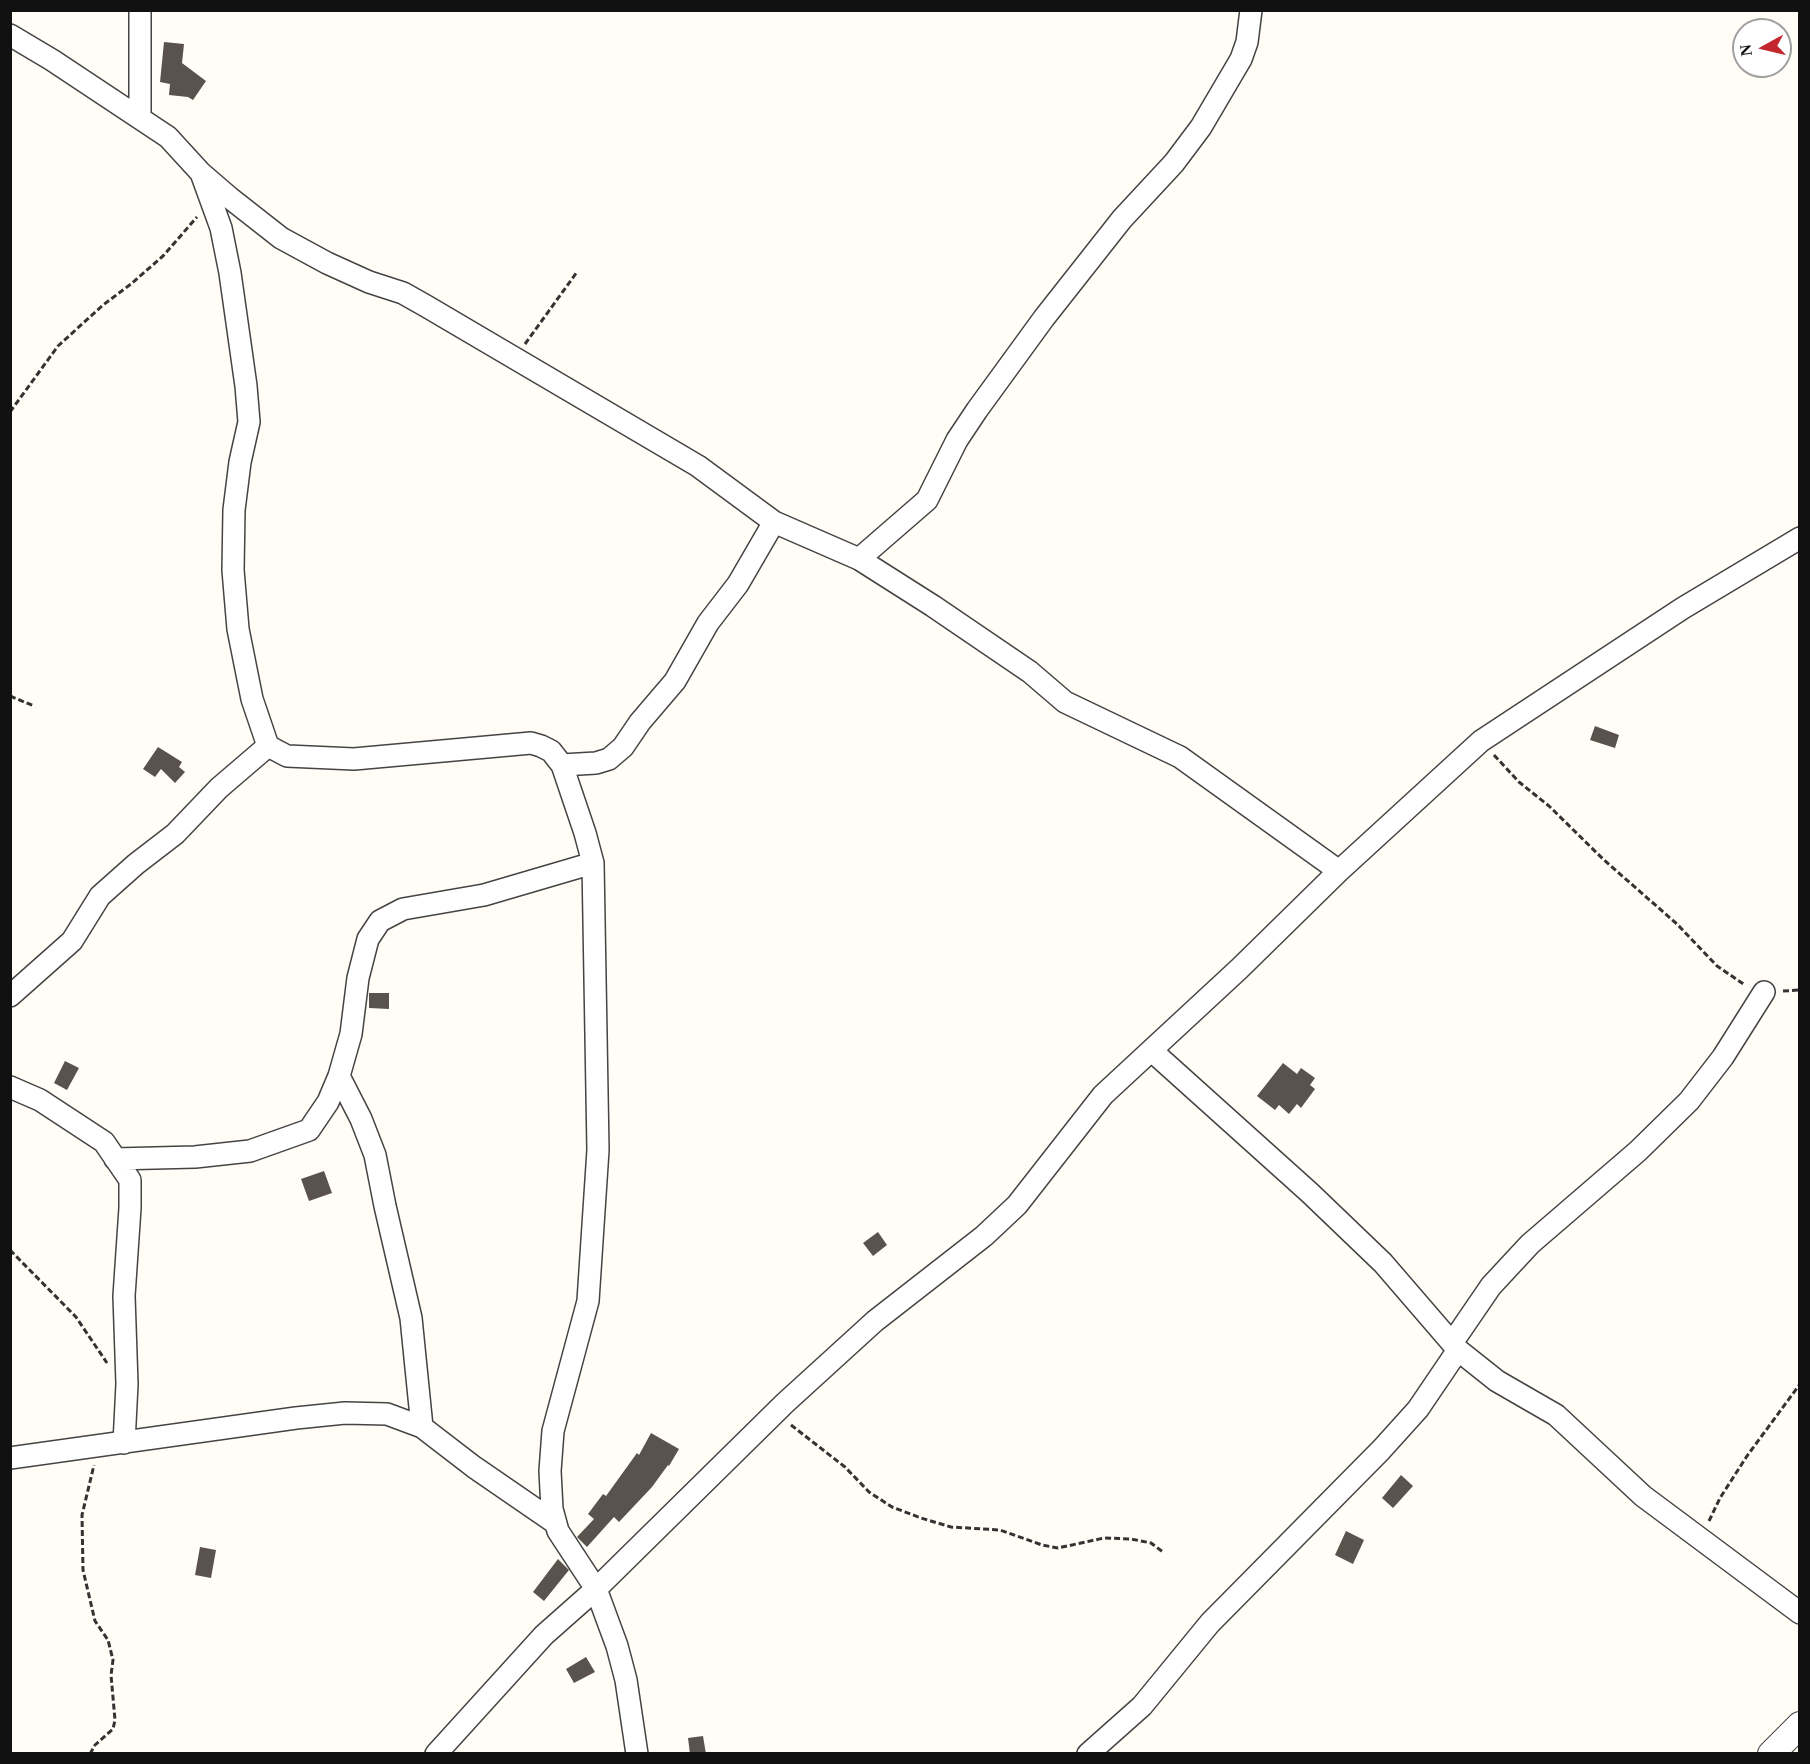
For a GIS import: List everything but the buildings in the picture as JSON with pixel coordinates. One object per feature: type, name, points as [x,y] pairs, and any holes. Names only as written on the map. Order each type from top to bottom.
[{"type":"street","points":[[140,10],[140,117]]},
{"type":"street","points":[[859,559],[927,500],[957,440],[976,410],[1044,318],[1122,219],[1174,163],[1201,127],[1241,59],[1247,42],[1251,10]]},
{"type":"street","points":[[10,35],[168,137],[201,174],[281,238],[369,282],[403,293],[516,357],[698,466],[774,522],[859,559],[933,606],[1020,666],[1065,702],[1180,757],[1339,871]]},
{"type":"street","points":[[201,174],[221,228],[230,273],[249,422],[240,462],[234,510],[233,570],[238,629],[252,699],[268,746],[286,756],[354,759],[531,743],[551,751],[562,765],[585,833],[592,863],[598,1150],[588,1302],[553,1431],[550,1471],[554,1522],[596,1589],[626,1680],[637,1754]]},
{"type":"street","points":[[562,765],[596,763],[609,759],[623,747],[640,722],[675,681],[708,623],[738,584],[774,522]]},
{"type":"street","points":[[436,1754],[544,1635],[596,1589],[776,1412],[875,1321],[984,1236],[1017,1205],[1103,1095],[1152,1051],[1339,871],[1481,741],[1683,608],[1800,538]]},
{"type":"street","points":[[10,996],[72,941],[100,896],[135,864],[175,834],[219,788],[268,746]]},
{"type":"street","points":[[115,1159],[195,1157],[250,1151],[309,1130],[328,1102],[339,1076],[351,1034],[358,978],[365,949],[368,939],[380,921],[403,909],[484,895],[592,863]]},
{"type":"street","points":[[1088,1754],[1142,1706],[1210,1623],[1381,1450],[1418,1409],[1491,1287],[1530,1244],[1638,1151],[1689,1101],[1723,1057],[1764,992]]},
{"type":"street","points":[[1152,1051],[1383,1263],[1455,1347],[1497,1381],[1556,1416],[1643,1496],[1800,1613]]},
{"type":"street","points":[[339,1076],[362,1119],[375,1155],[411,1318],[422,1427]]},
{"type":"street","points":[[10,1087],[40,1100],[104,1142],[130,1180],[124,1296],[127,1384],[124,1443]]},
{"type":"street","points":[[10,1458],[345,1413],[387,1414],[422,1427],[474,1467],[554,1522]]},
{"type":"street","points":[[1771,1754],[1800,1725]]},
{"type":"path","points":[[10,412],[58,346],[103,305],[163,256],[177,237],[211,203]]},
{"type":"path","points":[[516,357],[577,272]]},
{"type":"path","points":[[10,696],[34,706]]},
{"type":"path","points":[[1481,741],[1519,782],[1549,806],[1604,860],[1677,924],[1717,966],[1742,983],[1764,992],[1800,990]]},
{"type":"path","points":[[10,1250],[76,1317],[106,1363],[127,1384]]},
{"type":"path","points":[[1701,1539],[1720,1498],[1746,1456],[1800,1384]]},
{"type":"path","points":[[776,1412],[845,1467],[869,1492],[892,1507],[921,1518],[951,1527],[1000,1530],[1042,1545],[1058,1548],[1104,1539],[1131,1539],[1151,1543],[1163,1552]]},
{"type":"path","points":[[90,1754],[95,1745],[113,1729],[115,1720],[111,1675],[113,1660],[108,1640],[95,1622],[82,1570],[82,1515],[98,1447]]}]
